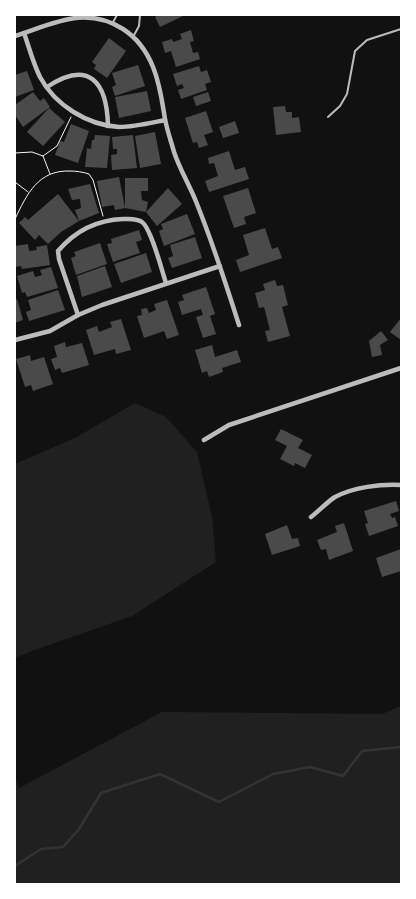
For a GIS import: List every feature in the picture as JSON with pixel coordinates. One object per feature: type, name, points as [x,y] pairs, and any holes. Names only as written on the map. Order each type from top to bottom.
[{"type":"street","points":[[15,36],[63,19],[80,16],[112,24],[133,36],[145,50],[159,87],[165,120],[175,154],[196,202],[220,266],[239,325]]},
{"type":"street","points":[[24,33],[36,67],[47,87],[62,104],[73,112],[108,126],[136,126],[165,120]]},
{"type":"street","points":[[47,87],[66,76],[75,74],[86,76],[95,81],[102,88],[106,101],[108,126]]},
{"type":"street","points":[[78,315],[58,251],[78,232],[104,222],[132,219],[142,221],[148,229],[166,284]]},
{"type":"street","points":[[15,340],[50,331],[78,315],[102,305],[220,266]]},
{"type":"street","points":[[204,440],[229,425],[401,368]]},
{"type":"street","points":[[311,517],[335,497],[360,489],[387,484],[401,485]]},
{"type":"lane","points":[[112,24],[117,15]]},
{"type":"lane","points":[[133,36],[139,26],[140,15]]},
{"type":"lane","points":[[328,117],[340,106],[347,94],[355,51],[367,40],[401,29]]},
{"type":"path","points":[[43,156],[57,146],[73,112]]},
{"type":"path","points":[[15,152],[32,152],[43,156],[50,174]]},
{"type":"path","points":[[15,219],[28,192],[37,183],[50,174],[65,171],[89,174],[93,180],[104,222]]},
{"type":"path","points":[[15,182],[28,192]]},
{"type":"shaded area","points":[[135,403],[166,417],[197,452],[212,517],[216,562],[132,616],[15,658],[15,464],[77,437]]},
{"type":"shaded area","points":[[401,706],[401,884],[15,884],[15,778],[19,788],[162,712],[382,714]]},
{"type":"building","points":[[159,15],[185,15],[160,27],[155,17]]},
{"type":"building","points":[[191,30],[194,41],[190,42],[193,53],[198,52],[200,59],[176,67],[171,51],[165,53],[162,42],[172,39],[173,42],[182,39],[180,34]]},
{"type":"building","points":[[109,38],[126,51],[107,78],[94,69],[96,65],[92,62]]},
{"type":"building","points":[[138,65],[145,86],[115,96],[112,87],[116,85],[112,73]]},
{"type":"building","points":[[199,66],[201,72],[207,70],[211,82],[205,84],[207,90],[181,99],[178,90],[184,88],[182,84],[177,86],[173,74]]},
{"type":"building","points":[[27,71],[34,90],[15,97],[15,75]]},
{"type":"building","points":[[147,91],[151,111],[119,118],[115,97]]},
{"type":"building","points":[[33,92],[40,101],[44,98],[50,107],[23,127],[15,115],[15,105]]},
{"type":"building","points":[[208,92],[211,101],[196,106],[193,97]]},
{"type":"building","points":[[285,106],[286,112],[292,112],[292,118],[299,117],[301,132],[276,135],[273,107]]},
{"type":"building","points":[[49,108],[65,122],[43,146],[27,132]]},
{"type":"building","points":[[206,111],[213,132],[204,135],[208,145],[199,148],[197,142],[193,143],[185,118]]},
{"type":"building","points":[[235,121],[239,133],[223,138],[219,127]]},
{"type":"building","points":[[71,124],[89,131],[78,163],[55,155],[60,141],[64,142]]},
{"type":"building","points":[[155,132],[161,164],[140,168],[135,136]]},
{"type":"building","points":[[95,135],[110,136],[107,168],[85,167],[87,148],[91,149],[92,140],[94,140]]},
{"type":"building","points":[[133,135],[137,168],[112,170],[111,155],[117,154],[117,149],[113,149],[112,137]]},
{"type":"building","points":[[229,151],[235,170],[245,167],[249,179],[209,192],[205,181],[218,176],[214,163],[209,164],[208,158]]},
{"type":"building","points":[[119,177],[125,208],[115,210],[114,205],[102,207],[97,181]]},
{"type":"building","points":[[125,178],[148,178],[148,191],[141,191],[142,200],[148,202],[146,212],[125,208]]},
{"type":"building","points":[[90,184],[99,213],[79,221],[75,210],[81,208],[80,199],[72,200],[68,189]]},
{"type":"building","points":[[168,188],[182,204],[157,226],[146,212]]},
{"type":"building","points":[[248,188],[256,213],[244,217],[246,224],[234,228],[223,196]]},
{"type":"building","points":[[58,194],[79,221],[61,232],[48,244],[39,235],[35,240],[19,223],[25,217],[28,220]]},
{"type":"building","points":[[187,214],[195,234],[164,246],[159,231],[163,229],[161,224]]},
{"type":"building","points":[[265,228],[272,249],[278,247],[282,258],[240,272],[236,260],[249,255],[243,235]]},
{"type":"building","points":[[139,230],[142,240],[136,242],[140,253],[113,262],[107,244],[112,243],[111,239]]},
{"type":"building","points":[[195,237],[202,258],[172,268],[168,258],[173,256],[170,245]]},
{"type":"building","points":[[100,243],[107,264],[76,275],[71,258],[76,256],[74,252]]},
{"type":"building","points":[[28,244],[29,251],[37,250],[36,247],[47,245],[50,265],[22,269],[21,266],[15,267],[15,246]]},
{"type":"building","points":[[146,253],[152,272],[121,283],[114,264]]},
{"type":"building","points":[[105,266],[112,287],[82,297],[77,276]]},
{"type":"building","points":[[51,267],[58,288],[27,297],[25,292],[22,293],[17,276],[33,271],[35,277],[42,275],[40,270]]},
{"type":"building","points":[[275,280],[277,286],[283,285],[288,305],[282,307],[290,336],[268,342],[265,331],[270,330],[264,307],[259,308],[255,293],[265,290],[263,284]]},
{"type":"building","points":[[206,287],[215,314],[210,316],[216,334],[203,338],[196,317],[203,315],[201,309],[182,315],[178,302],[184,300],[182,295]]},
{"type":"building","points":[[58,290],[65,310],[29,321],[26,312],[31,310],[28,300]]},
{"type":"building","points":[[17,299],[23,320],[15,323],[15,300]]},
{"type":"building","points":[[167,300],[179,335],[167,339],[164,331],[144,338],[137,316],[142,315],[141,309],[147,308],[149,313],[156,310],[154,304]]},
{"type":"building","points":[[401,318],[401,340],[390,332]]},
{"type":"building","points":[[121,319],[131,350],[116,354],[115,349],[94,355],[86,330],[97,326],[99,332],[112,327],[110,322]]},
{"type":"building","points":[[381,331],[388,340],[380,345],[382,355],[372,357],[369,341]]},
{"type":"building","points":[[65,342],[66,347],[82,343],[89,365],[62,373],[60,368],[55,370],[51,359],[57,357],[54,346]]},
{"type":"building","points":[[212,345],[215,357],[237,350],[241,362],[222,368],[223,372],[209,377],[207,371],[202,373],[195,350]]},
{"type":"building","points":[[30,355],[31,361],[44,357],[53,384],[33,391],[31,385],[25,387],[16,359]]},
{"type":"building","points":[[281,429],[303,440],[298,448],[312,455],[305,468],[295,463],[294,466],[280,459],[287,446],[275,440]]},
{"type":"building","points":[[396,501],[399,511],[390,514],[392,518],[395,517],[398,526],[369,536],[365,524],[368,523],[364,511]]},
{"type":"building","points":[[344,523],[353,551],[329,560],[326,549],[321,550],[317,540],[337,532],[335,526]]},
{"type":"building","points":[[287,525],[292,539],[298,538],[300,546],[272,555],[265,534]]},
{"type":"building","points":[[401,549],[401,571],[382,577],[376,558]]},
{"type":"waterway","points":[[15,866],[41,849],[63,847],[79,829],[101,793],[160,774],[219,802],[273,774],[310,767],[343,776],[362,751],[401,747]]}]
